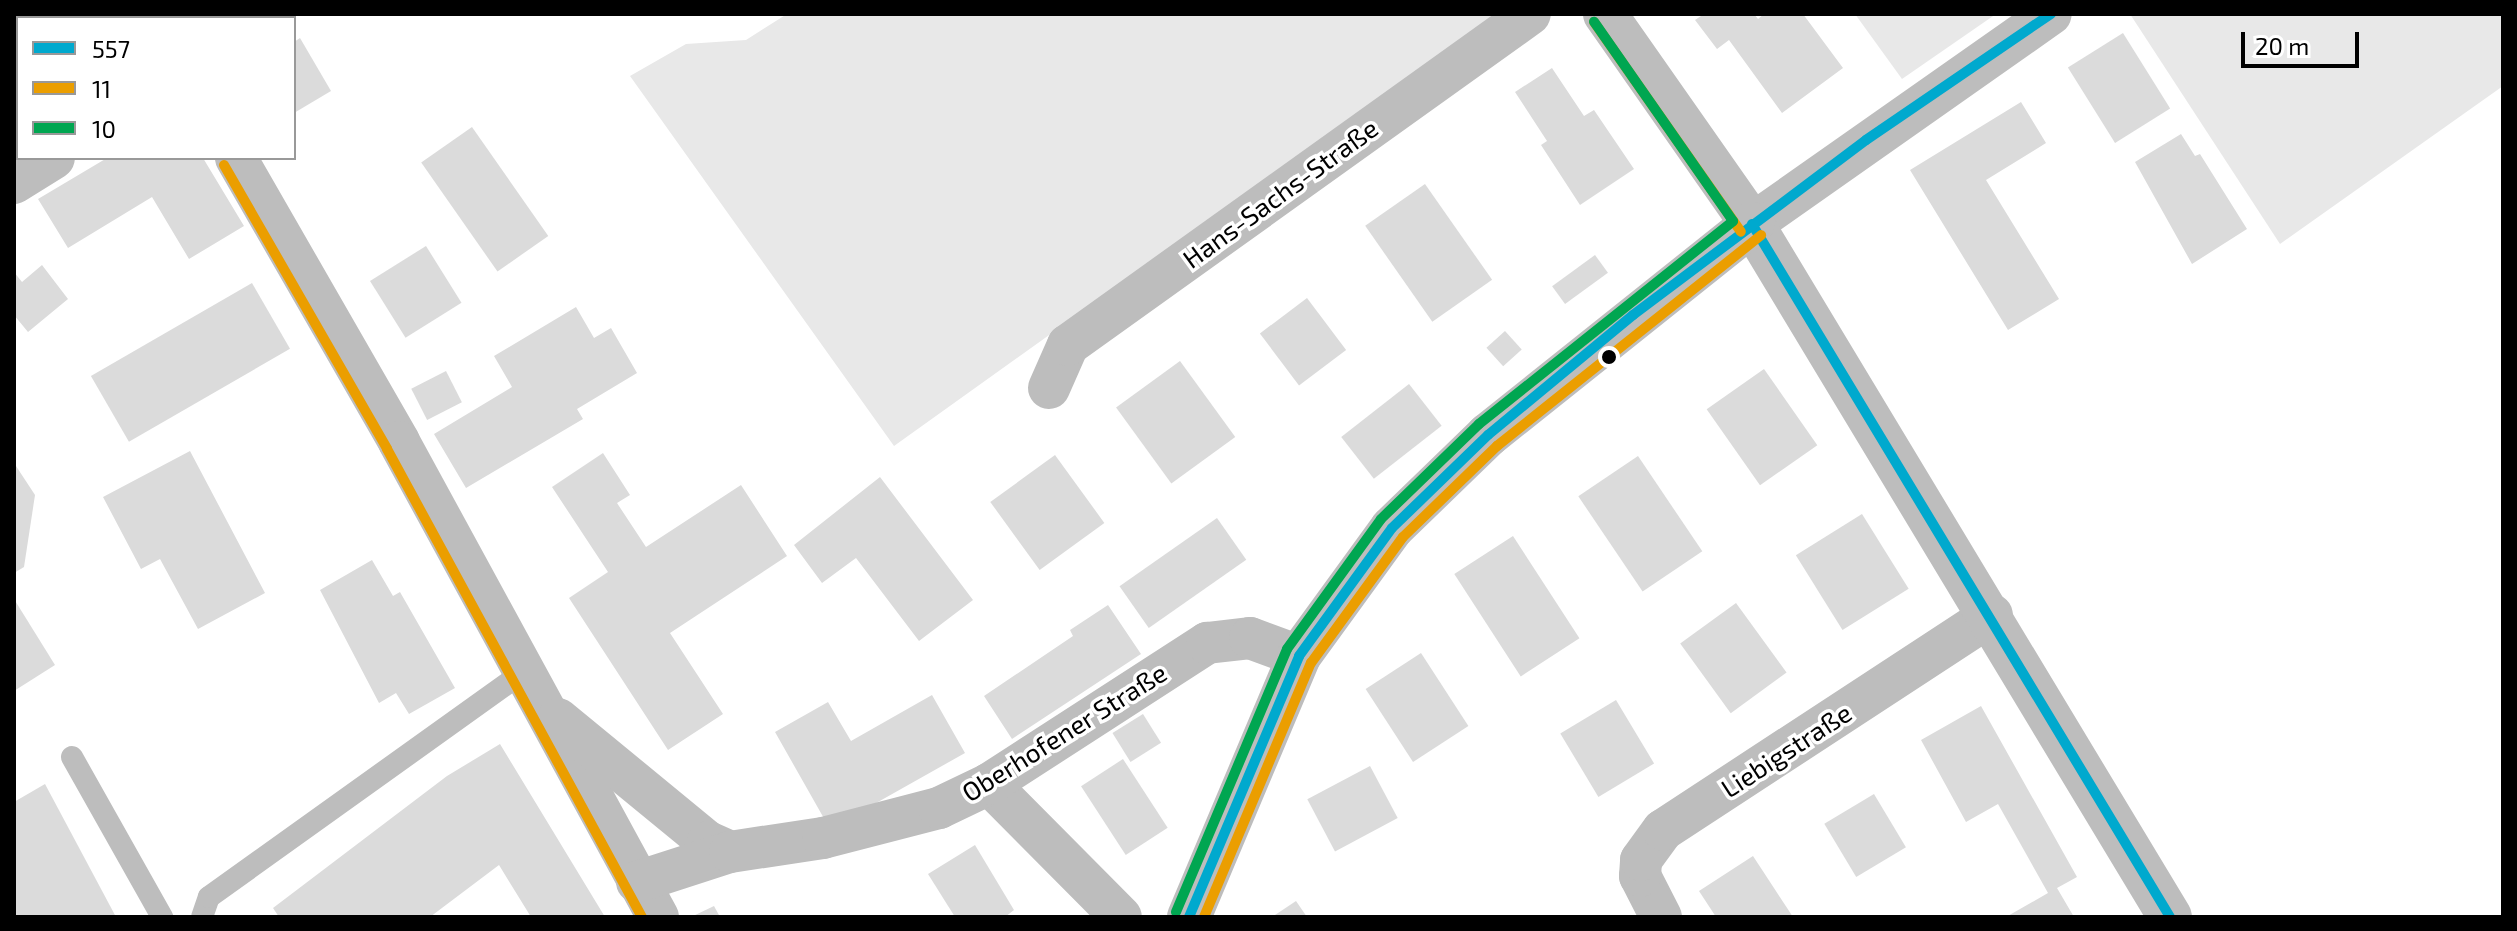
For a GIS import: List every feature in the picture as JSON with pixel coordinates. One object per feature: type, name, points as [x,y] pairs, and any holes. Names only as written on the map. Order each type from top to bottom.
[{"type":"street","name":"Hans-Sachs-Straße","points":[[1049,388],[1068,345],[1530,14]]},
{"type":"street","points":[[1605,14],[1752,224],[1992,615],[2170,917]]},
{"type":"street","points":[[1189,917],[1299,656],[1392,528],[1452,468],[1633,315],[1752,224],[2051,14]]},
{"type":"street","points":[[14,183],[51,160]]},
{"type":"street","points":[[237,160],[399,442],[658,917]]},
{"type":"street","name":"Liebigstraße","points":[[1661,917],[1640,876],[1645,852],[1663,830],[1992,615]]},
{"type":"street","name":"Oberhofener Straße","points":[[637,882],[730,852],[823,838],[939,808],[989,784],[1207,643],[1250,638],[1299,656]]},
{"type":"street","points":[[531,688],[708,842],[730,852]]},
{"type":"street","points":[[989,784],[1121,917]]},
{"type":"lane","points":[[202,917],[209,897],[531,688]]},
{"type":"lane","points":[[72,757],[162,917]]},
{"type":"shaded area","points":[[787,14],[1498,14],[894,446],[630,76],[686,44],[746,40]]},
{"type":"shaded area","points":[[1855,14],[1996,14],[1902,79]]},
{"type":"shaded area","points":[[2130,14],[2503,14],[2503,86],[2280,244]]},
{"type":"building","points":[[42,14],[89,14],[86,16]]},
{"type":"building","points":[[224,14],[290,14],[290,16]]},
{"type":"building","points":[[1704,14],[1754,14],[1758,19],[1764,14],[1803,14],[1843,68],[1782,113],[1729,40],[1717,49],[1695,20]]},
{"type":"building","points":[[2123,33],[2170,108],[2115,143],[2068,67]]},
{"type":"building","points":[[300,38],[331,91],[296,112],[296,41]]},
{"type":"building","points":[[1552,68],[1584,116],[1594,110],[1634,169],[1580,205],[1541,145],[1547,141],[1515,92]]},
{"type":"building","points":[[14,94],[16,120],[14,142]]},
{"type":"building","points":[[2021,102],[2046,143],[1986,180],[2059,299],[2008,330],[1910,170]]},
{"type":"building","points":[[472,127],[548,236],[497,272],[421,163]]},
{"type":"building","points":[[2181,134],[2195,156],[2200,154],[2247,229],[2192,264],[2135,162]]},
{"type":"building","points":[[104,160],[204,160],[244,226],[189,259],[152,197],[68,248],[38,199]]},
{"type":"building","points":[[1425,184],[1492,280],[1432,322],[1365,226]]},
{"type":"building","points":[[426,246],[462,303],[406,338],[370,281]]},
{"type":"building","points":[[1595,255],[1608,273],[1565,304],[1552,286]]},
{"type":"building","points":[[42,265],[68,299],[28,332],[14,315],[14,272],[22,282]]},
{"type":"building","points":[[252,283],[290,349],[129,442],[91,376]]},
{"type":"building","points":[[1307,298],[1346,350],[1299,385],[1260,334]]},
{"type":"building","points":[[576,307],[594,338],[611,328],[637,373],[577,409],[583,419],[466,488],[434,434],[512,387],[494,356]]},
{"type":"building","points":[[1505,331],[1522,350],[1503,366],[1486,348]]},
{"type":"building","points":[[1180,361],[1235,437],[1171,483],[1116,407]]},
{"type":"building","points":[[1764,369],[1817,445],[1760,485],[1707,409]]},
{"type":"building","points":[[446,371],[462,402],[427,420],[411,389]]},
{"type":"building","points":[[1409,384],[1442,426],[1374,479],[1341,437]]},
{"type":"building","points":[[190,451],[265,593],[198,629],[160,559],[141,569],[103,497]]},
{"type":"building","points":[[603,453],[630,495],[617,503],[646,547],[741,485],[787,556],[670,633],[723,714],[668,750],[569,598],[608,572],[552,487]]},
{"type":"building","points":[[1055,455],[1104,523],[1040,570],[990,502]]},
{"type":"building","points":[[1638,456],[1702,551],[1643,592],[1578,496]]},
{"type":"building","points":[[14,463],[35,495],[24,567],[14,573]]},
{"type":"building","points":[[880,477],[973,600],[919,641],[856,558],[822,583],[794,545]]},
{"type":"building","points":[[1862,514],[1909,589],[1842,630],[1796,555]]},
{"type":"building","points":[[1217,518],[1246,560],[1149,628],[1120,586]]},
{"type":"building","points":[[1513,536],[1579,638],[1521,676],[1454,574]]},
{"type":"building","points":[[372,560],[393,596],[400,592],[455,688],[409,714],[396,693],[379,703],[320,590]]},
{"type":"building","points":[[14,599],[55,665],[14,691]]},
{"type":"building","points":[[1736,603],[1787,673],[1731,713],[1680,644]]},
{"type":"building","points":[[1108,605],[1141,654],[1012,739],[984,696],[1073,636],[1070,630]]},
{"type":"building","points":[[1421,653],[1468,726],[1413,762],[1366,689]]},
{"type":"building","points":[[932,695],[965,753],[830,829],[775,732],[828,702],[851,741]]},
{"type":"building","points":[[1616,700],[1654,763],[1598,797],[1560,733]]},
{"type":"building","points":[[1981,706],[2077,877],[2057,888],[2074,917],[2006,917],[2048,893],[1998,804],[1966,822],[1921,740]]},
{"type":"building","points":[[1143,714],[1161,743],[1130,762],[1112,733]]},
{"type":"building","points":[[500,744],[605,917],[531,917],[499,865],[430,917],[279,917],[273,908],[447,776]]},
{"type":"building","points":[[1123,759],[1168,828],[1126,855],[1081,786]]},
{"type":"building","points":[[1370,766],[1398,818],[1335,851],[1307,799]]},
{"type":"building","points":[[45,784],[116,917],[14,917],[14,802]]},
{"type":"building","points":[[1874,794],[1906,847],[1856,877],[1824,824]]},
{"type":"building","points":[[975,845],[1014,910],[1005,917],[955,917],[928,874]]},
{"type":"building","points":[[1753,856],[1793,917],[1716,917],[1699,891]]},
{"type":"building","points":[[1296,901],[1307,917],[1272,917]]},
{"type":"building","points":[[714,906],[720,917],[691,917]]},
{"type":"transit line","name":"557","points":[[1189,917],[1299,656],[1392,528],[1488,435],[1633,315],[1866,140],[2051,14]]},
{"type":"transit line","name":"11","points":[[1594,22],[1741,232]]},
{"type":"transit line","name":"10","points":[[1176,912],[1287,649],[1381,519],[1479,424],[1733,221],[1594,22]]},
{"type":"transit line","name":"11","points":[[224,165],[387,449],[642,917]]},
{"type":"transit line","name":"557","points":[[1752,224],[2170,917]]},
{"type":"transit line","name":"11","points":[[1204,917],[1311,663],[1403,537],[1497,446],[1761,235]]}]
